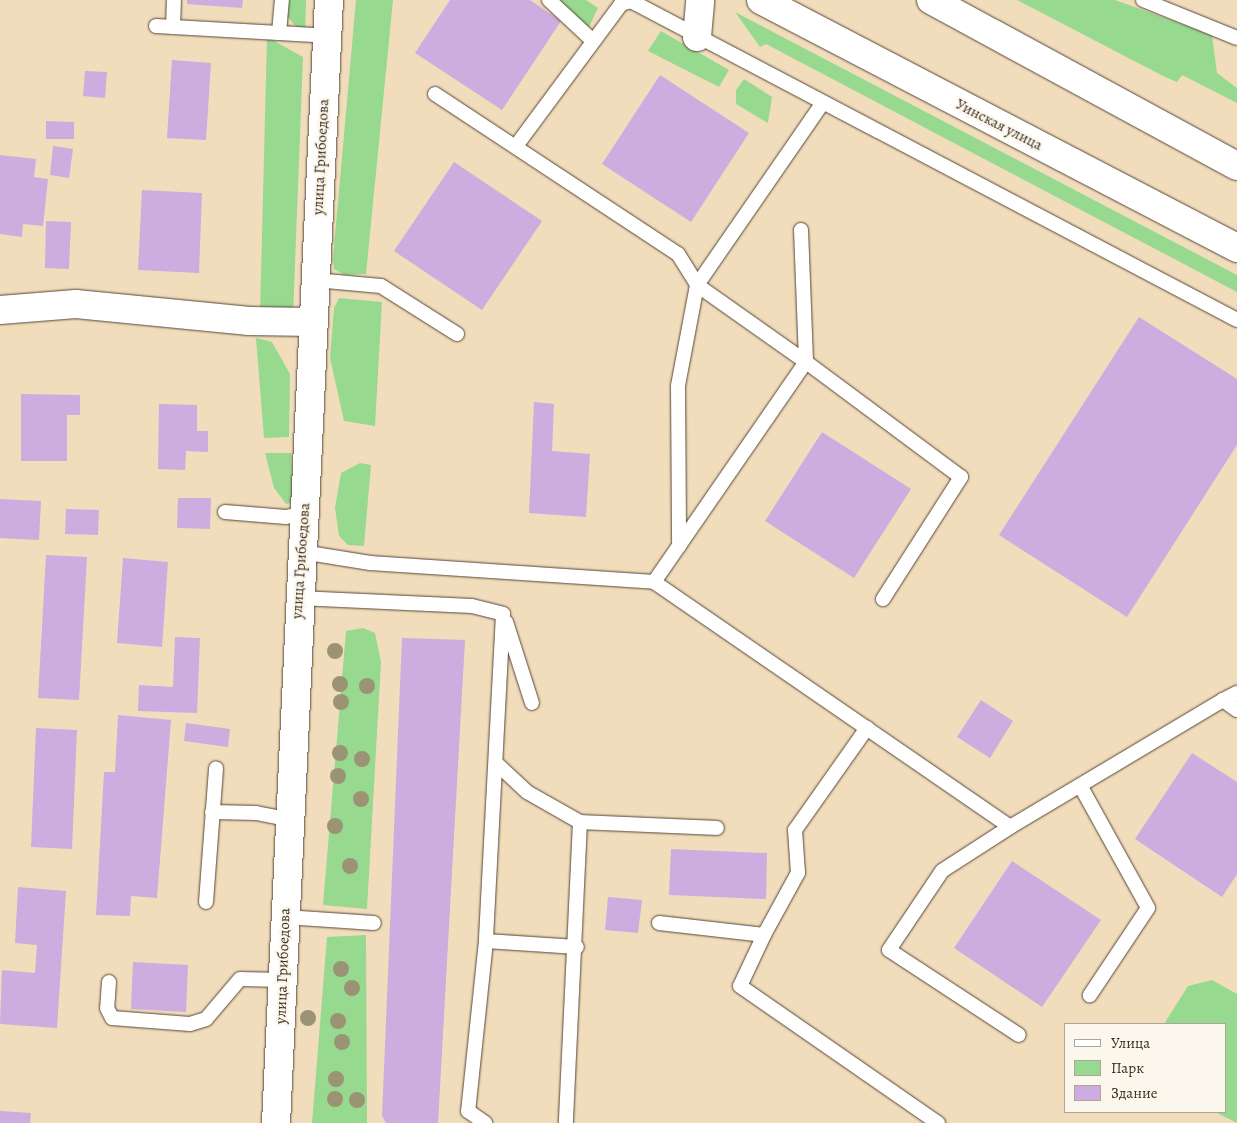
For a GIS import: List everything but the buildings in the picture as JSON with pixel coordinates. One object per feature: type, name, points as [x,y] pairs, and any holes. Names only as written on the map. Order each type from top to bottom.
[{"type":"street","name":"улица Грибоедова","points":[[276,1123],[285,917],[287,819],[329,0]]},
{"type":"street","points":[[697,37],[700,0]]},
{"type":"street","name":"Уинская улица","points":[[761,0],[1237,248]]},
{"type":"street","points":[[931,0],[1237,166]]},
{"type":"street","points":[[0,310],[76,304],[249,321],[313,322]]},
{"type":"lane","points":[[172,27],[174,0]]},
{"type":"lane","points":[[280,33],[282,0]]},
{"type":"lane","points":[[549,0],[594,41]]},
{"type":"lane","points":[[1143,0],[1237,38]]},
{"type":"lane","points":[[516,146],[621,4],[631,1],[822,104],[1237,320]]},
{"type":"lane","points":[[156,26],[327,36]]},
{"type":"lane","points":[[435,94],[678,254],[697,285],[806,362],[961,477],[883,599]]},
{"type":"lane","points":[[679,546],[678,386],[697,285],[822,104]]},
{"type":"lane","points":[[654,582],[806,362],[801,230]]},
{"type":"lane","points":[[315,280],[381,286],[457,334]]},
{"type":"lane","points":[[225,512],[286,517],[304,513]]},
{"type":"lane","points":[[302,552],[370,563],[654,582],[1010,826]]},
{"type":"lane","points":[[298,598],[472,606],[503,614]]},
{"type":"lane","points":[[503,614],[532,703]]},
{"type":"lane","points":[[485,1123],[468,1111],[486,941],[503,614]]},
{"type":"lane","points":[[1019,1035],[889,950],[942,871],[1010,826],[1081,787],[1237,692]]},
{"type":"lane","points":[[1223,700],[1237,710]]},
{"type":"lane","points":[[867,728],[795,830],[798,873],[764,935],[740,986],[938,1123]]},
{"type":"lane","points":[[496,763],[527,792],[580,822],[717,828]]},
{"type":"lane","points":[[206,902],[216,768]]},
{"type":"lane","points":[[1081,787],[1148,908],[1090,995]]},
{"type":"lane","points":[[212,812],[256,812],[287,819]]},
{"type":"lane","points":[[566,1123],[577,946],[580,822]]},
{"type":"lane","points":[[285,917],[374,923]]},
{"type":"lane","points":[[659,923],[764,935]]},
{"type":"lane","points":[[486,941],[577,946]]},
{"type":"lane","points":[[109,982],[107,1008],[112,1018],[190,1024],[206,1019],[240,979],[282,980]]},
{"type":"green space","points":[[287,0],[306,0],[305,37],[286,15]]},
{"type":"green space","points":[[356,0],[393,0],[366,274],[345,275],[334,269],[333,258]]},
{"type":"green space","points":[[559,0],[586,0],[598,8],[589,27],[584,28]]},
{"type":"green space","points":[[1017,0],[1115,0],[1212,35],[1217,73],[1237,88],[1237,103],[1182,75],[1177,82],[1163,76]]},
{"type":"green space","points":[[735,12],[1237,275],[1237,292],[766,44],[760,47]]},
{"type":"green space","points":[[661,31],[729,70],[719,87],[648,51]]},
{"type":"green space","points":[[267,37],[303,57],[293,317],[260,314]]},
{"type":"green space","points":[[744,79],[772,97],[768,123],[736,104],[736,90]]},
{"type":"green space","points":[[339,298],[382,302],[375,426],[344,421],[330,358],[334,308]]},
{"type":"green space","points":[[256,338],[272,342],[290,374],[289,437],[264,438]]},
{"type":"green space","points":[[265,453],[291,453],[293,502],[286,504],[274,488]]},
{"type":"green space","points":[[360,463],[371,465],[364,546],[348,545],[339,536],[335,508],[341,473]]},
{"type":"green space","points":[[363,628],[375,633],[381,662],[367,909],[323,905],[346,631]]},
{"type":"green space","points":[[366,935],[367,1123],[312,1123],[327,937]]},
{"type":"green space","points":[[1212,980],[1237,994],[1237,1123],[1217,1113],[1227,1113],[1227,1023],[1165,1023],[1188,986]]}]
